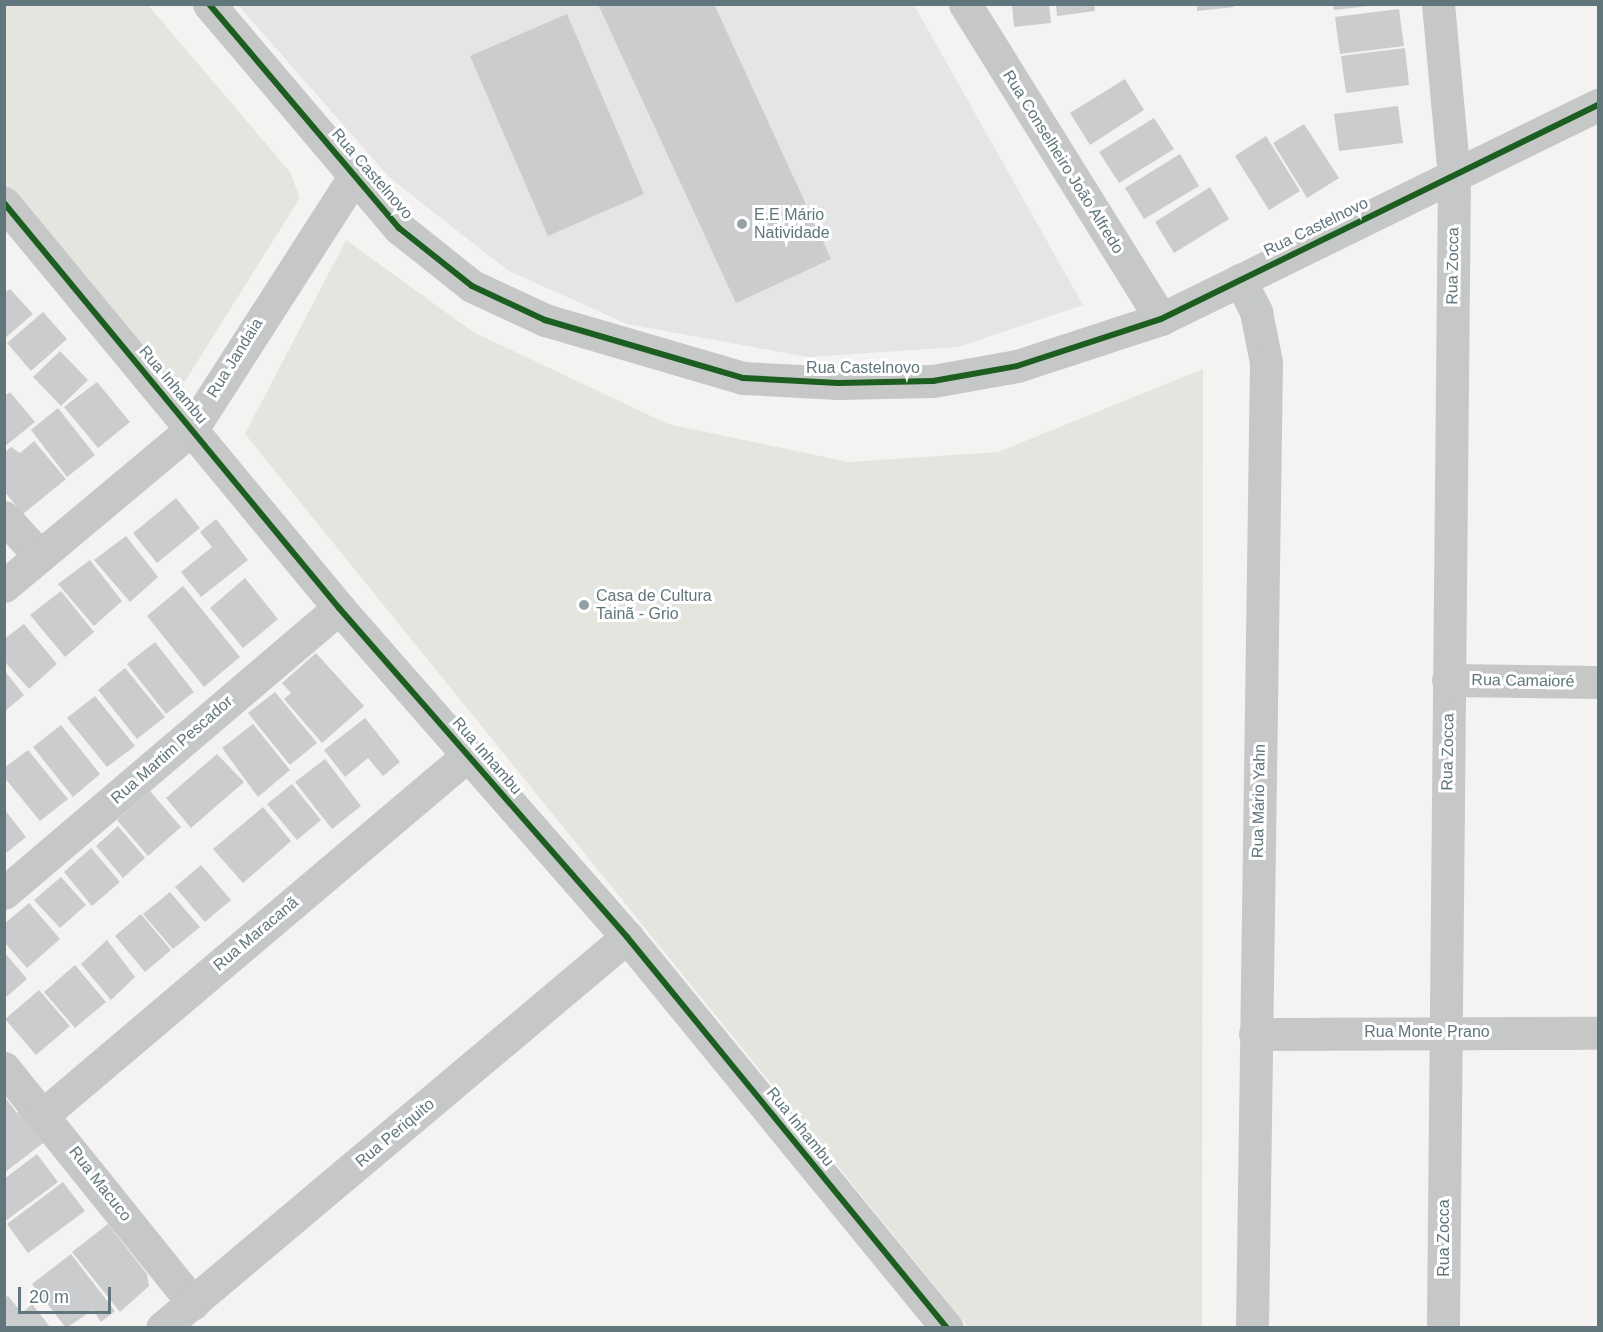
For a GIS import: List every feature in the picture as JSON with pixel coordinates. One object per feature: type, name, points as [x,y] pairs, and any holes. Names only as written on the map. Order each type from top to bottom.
[{"type":"street","name":"Rua Castelnovo","points":[[209,4],[399,228],[472,286],[545,320],[743,378],[838,383],[933,381],[1017,366],[1161,319],[1599,105]]},
{"type":"street","name":"Rua Conselheiro João Alfredo","points":[[965,4],[1161,319]]},
{"type":"street","name":"Rua Zocca","points":[[1438,4],[1454,176],[1443,1328]]},
{"type":"street","name":"Rua Jandaia","points":[[4,586],[192,429],[237,353],[354,175]]},
{"type":"street","name":"Rua Inhambu","points":[[4,203],[339,608],[627,937],[947,1328]]},
{"type":"street","name":"Rua Mário Yahn","points":[[1240,280],[1256,312],[1266,362],[1252,1328]]},
{"type":"street","points":[[4,517],[40,556]]},
{"type":"street","name":"Rua Martim Pescador","points":[[4,893],[339,608]]},
{"type":"street","name":"Rua Camaioré","points":[[1448,680],[1599,682]]},
{"type":"street","name":"Rua Maracanã","points":[[44,1114],[468,755]]},
{"type":"street","name":"Rua Periquito","points":[[162,1328],[627,937]]},
{"type":"street","name":"Rua Monte Prano","points":[[1255,1034],[1599,1033]]},
{"type":"street","name":"Rua Macuco","points":[[4,1068],[44,1114],[193,1303]]},
{"type":"shaded area","points":[[4,5],[148,5],[290,172],[300,198],[177,394],[5,189]]},
{"type":"shaded area","name":"E.E Mário Natividade","points":[[238,5],[914,5],[1083,305],[958,347],[808,357],[627,324],[507,270],[389,177]]},
{"type":"shaded area","points":[[346,240],[473,332],[668,424],[848,462],[998,452],[1203,369],[1202,1327],[968,1327],[245,434]]},
{"type":"building","name":"E.E Mário Natividade","points":[[598,4],[714,4],[831,259],[736,303]]},
{"type":"building","points":[[1012,4],[1049,4],[1051,23],[1014,27]]},
{"type":"building","points":[[1056,4],[1094,4],[1095,11],[1057,16]]},
{"type":"building","points":[[1197,4],[1234,4],[1234,7],[1197,11]]},
{"type":"building","points":[[1333,4],[1368,4],[1368,6],[1334,10]]},
{"type":"building","points":[[1399,9],[1404,46],[1340,54],[1335,17]]},
{"type":"building","points":[[567,14],[644,194],[548,236],[470,56]]},
{"type":"building","points":[[1405,48],[1409,85],[1346,93],[1341,56]]},
{"type":"building","points":[[1125,79],[1144,110],[1090,145],[1070,113]]},
{"type":"building","points":[[1398,106],[1403,143],[1339,151],[1334,114]]},
{"type":"building","points":[[1154,118],[1174,149],[1119,183],[1099,152]]},
{"type":"building","points":[[1304,124],[1339,178],[1307,198],[1273,143]]},
{"type":"building","points":[[1266,136],[1300,191],[1269,210],[1235,156]]},
{"type":"building","points":[[1180,154],[1199,186],[1144,219],[1125,188]]},
{"type":"building","points":[[1210,187],[1229,219],[1174,253],[1155,222]]},
{"type":"building","points":[[10,289],[33,314],[4,339],[4,293]]},
{"type":"building","points":[[43,312],[67,339],[31,371],[7,343]]},
{"type":"building","points":[[60,351],[88,380],[61,406],[33,377]]},
{"type":"building","points":[[97,382],[130,422],[98,448],[64,407]]},
{"type":"building","points":[[10,392],[35,422],[4,447],[4,396]]},
{"type":"building","points":[[58,408],[95,455],[67,477],[31,430]]},
{"type":"building","points":[[34,441],[66,479],[23,514],[4,491],[4,453],[11,447],[20,453]]},
{"type":"building","points":[[176,498],[200,528],[157,563],[133,533]]},
{"type":"building","points":[[216,519],[248,560],[201,597],[181,572],[212,547],[200,532]]},
{"type":"building","points":[[126,536],[158,577],[130,602],[94,560]]},
{"type":"building","points":[[90,560],[122,601],[94,626],[58,584]]},
{"type":"building","points":[[245,578],[278,619],[243,648],[210,608]]},
{"type":"building","points":[[183,586],[240,657],[204,687],[147,616]]},
{"type":"building","points":[[61,591],[94,632],[65,657],[30,615]]},
{"type":"building","points":[[24,624],[57,664],[29,689],[4,661],[4,639]]},
{"type":"building","points":[[155,642],[194,692],[166,714],[127,664]]},
{"type":"building","points":[[316,653],[364,706],[322,743],[284,699],[291,693],[282,683]]},
{"type":"building","points":[[125,668],[165,717],[137,739],[98,690]]},
{"type":"building","points":[[4,670],[24,695],[4,712]]},
{"type":"building","points":[[275,692],[317,743],[290,765],[248,713]]},
{"type":"building","points":[[95,696],[135,746],[107,767],[67,718]]},
{"type":"building","points":[[365,718],[400,762],[383,776],[368,758],[345,777],[324,750]]},
{"type":"building","points":[[253,724],[290,770],[258,797],[222,748]]},
{"type":"building","points":[[61,725],[100,774],[73,797],[33,747]]},
{"type":"building","points":[[28,750],[68,799],[40,821],[4,777],[4,768]]},
{"type":"building","points":[[217,754],[244,782],[191,828],[166,798]]},
{"type":"building","points":[[325,759],[361,806],[332,829],[295,782]]},
{"type":"building","points":[[292,784],[321,820],[297,840],[267,804]]},
{"type":"building","points":[[150,791],[181,827],[148,856],[117,820]]},
{"type":"building","points":[[263,807],[291,841],[243,883],[213,849]]},
{"type":"building","points":[[5,810],[26,837],[5,854]]},
{"type":"building","points":[[118,826],[145,858],[123,878],[96,846]]},
{"type":"building","points":[[91,848],[120,882],[92,906],[64,872]]},
{"type":"building","points":[[201,865],[231,900],[205,922],[175,887]]},
{"type":"building","points":[[61,877],[86,905],[60,928],[34,900]]},
{"type":"building","points":[[170,892],[200,927],[173,949],[143,914]]},
{"type":"building","points":[[29,903],[60,939],[27,968],[4,942],[4,924]]},
{"type":"building","points":[[141,914],[171,950],[145,972],[115,936]]},
{"type":"building","points":[[107,940],[135,977],[111,1000],[81,964]]},
{"type":"building","points":[[4,952],[27,979],[4,999]]},
{"type":"building","points":[[75,965],[106,1002],[75,1028],[44,992]]},
{"type":"building","points":[[39,990],[70,1026],[36,1055],[5,1019]]},
{"type":"building","points":[[4,1096],[17,1113],[23,1109],[47,1140],[4,1173]]},
{"type":"building","points":[[37,1154],[58,1182],[4,1222],[4,1179]]},
{"type":"building","points":[[63,1182],[85,1211],[28,1253],[7,1224]]},
{"type":"building","points":[[108,1224],[147,1274],[149,1286],[120,1312],[72,1252]]},
{"type":"building","points":[[71,1254],[115,1311],[101,1322],[93,1310],[66,1328],[32,1284]]},
{"type":"building","points":[[8,1296],[22,1313],[32,1304],[51,1328],[9,1328],[4,1322],[4,1298]]},
{"type":"cycle path","points":[[209,4],[399,228],[472,286],[545,320],[743,378],[838,383],[933,381],[1017,366],[1161,319],[1598,105]]},
{"type":"cycle path","points":[[4,203],[339,608],[627,937],[947,1328]]},
{"type":"place","name":"E.E Mário Natividade","points":[[742,224]]},
{"type":"place","name":"Casa de Cultura Tainã - Grio","points":[[584,605]]}]
